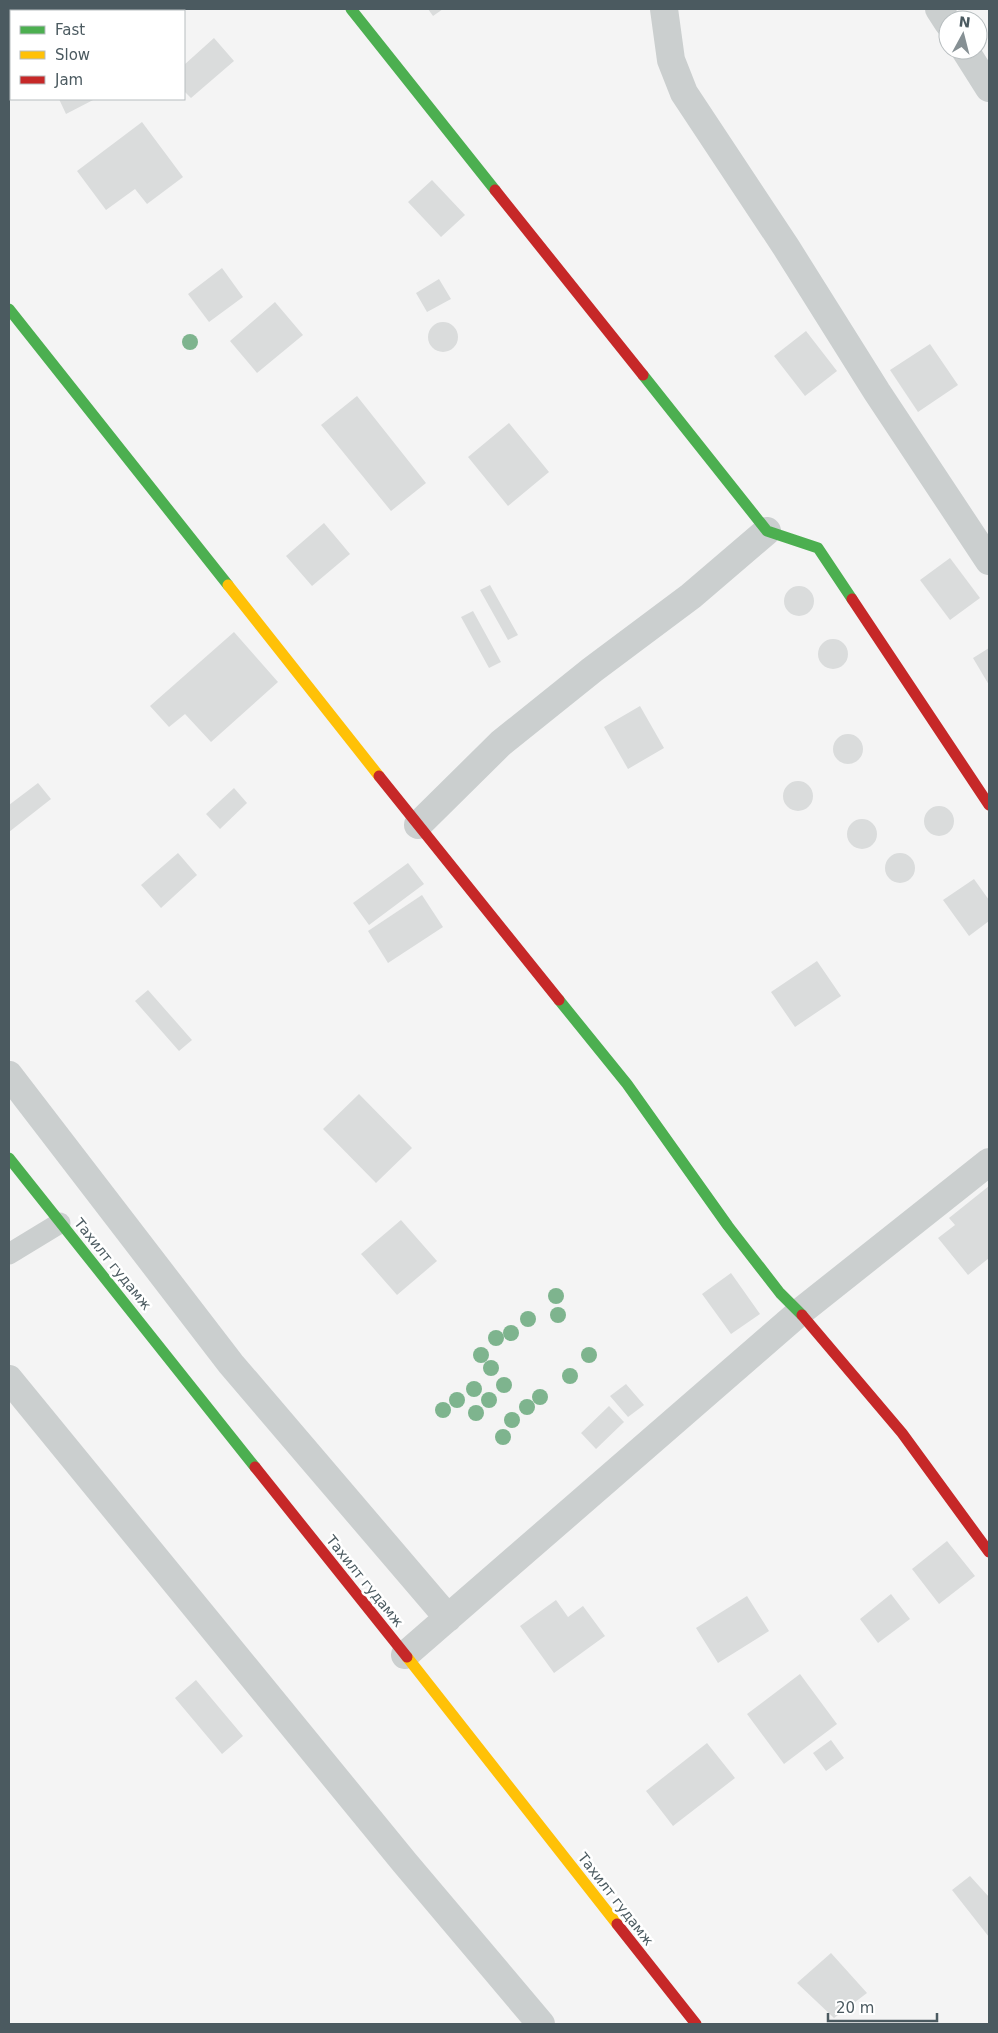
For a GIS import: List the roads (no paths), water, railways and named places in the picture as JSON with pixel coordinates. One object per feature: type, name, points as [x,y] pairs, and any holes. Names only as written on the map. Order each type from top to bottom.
[{"type":"street","points":[[351,9],[767,531],[818,548],[989,805]]},
{"type":"street","points":[[664,9],[671,60],[684,93],[786,247],[877,392],[989,561]]},
{"type":"street","points":[[971,60],[989,88]]},
{"type":"street","points":[[9,309],[418,825],[627,1084],[728,1226],[780,1293],[800,1312],[902,1433],[989,1552]]},
{"type":"street","points":[[418,825],[500,743],[592,670],[691,596],[767,531]]},
{"type":"street","points":[[9,1075],[231,1364],[448,1618]]},
{"type":"street","name":"Тахилт гудамж","points":[[9,1158],[696,2024]]},
{"type":"street","points":[[405,1655],[800,1312],[989,1162]]},
{"type":"street","points":[[9,1379],[405,1863],[541,2024]]},
{"type":"lane","points":[[9,1254],[60,1223]]}]
